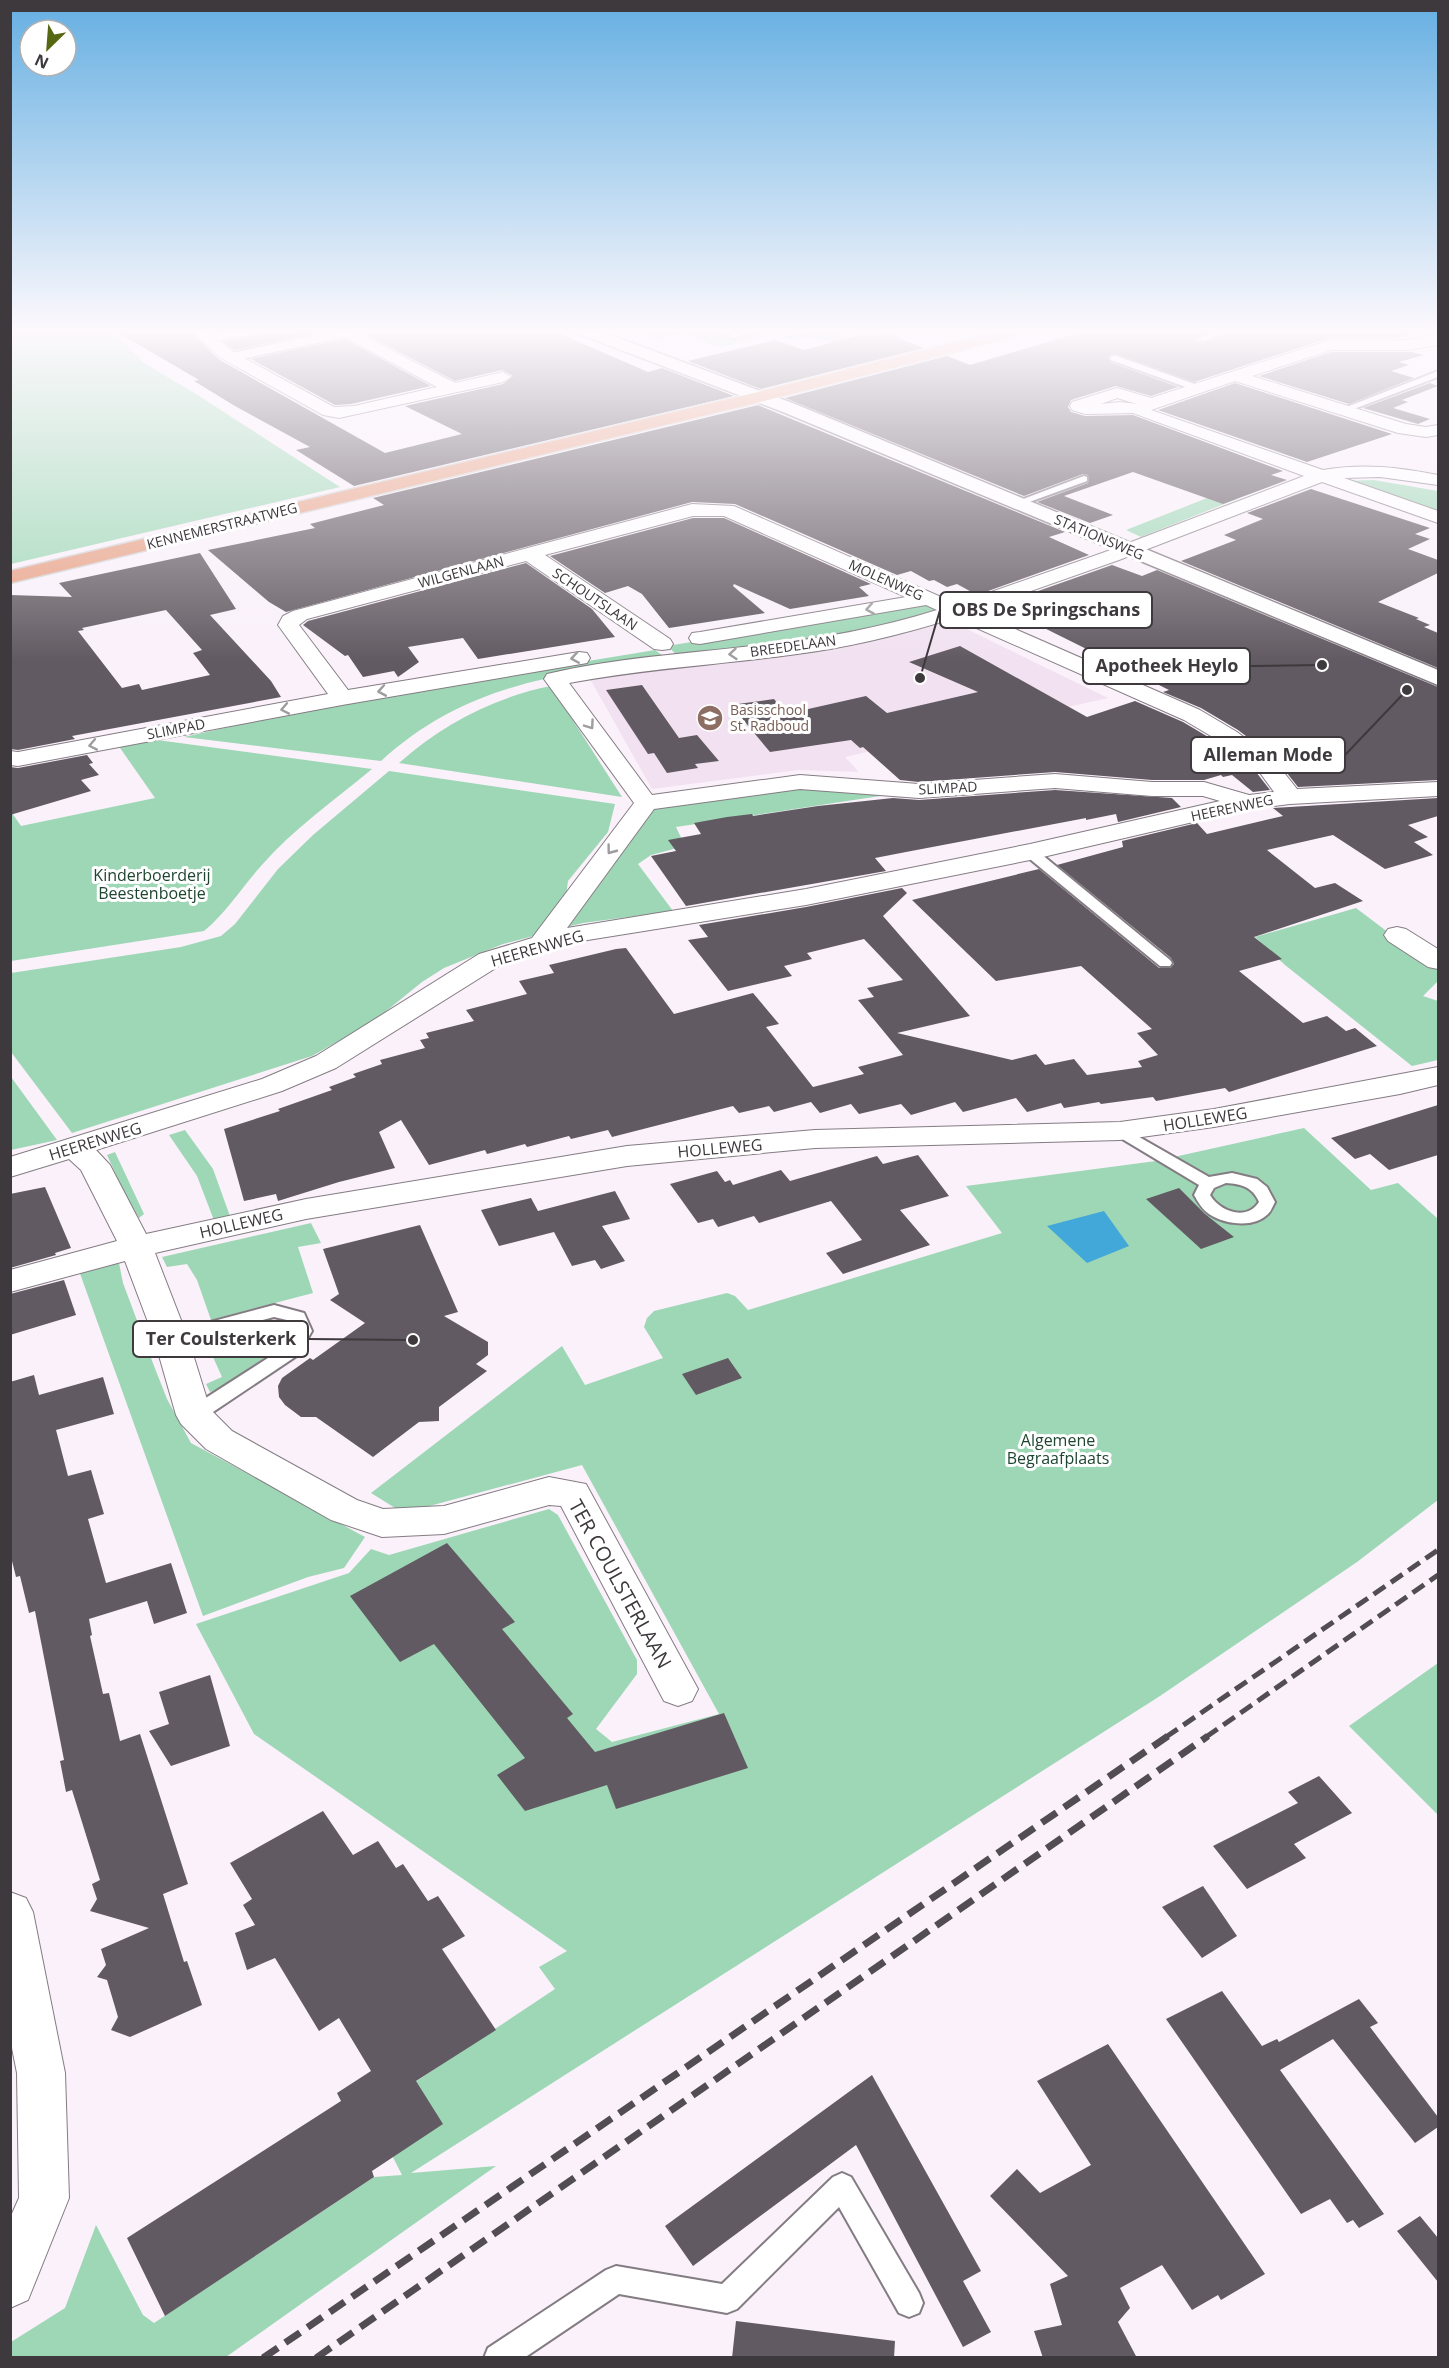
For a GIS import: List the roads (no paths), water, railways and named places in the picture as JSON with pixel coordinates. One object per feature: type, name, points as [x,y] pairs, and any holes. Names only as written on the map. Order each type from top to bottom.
[{"type":"main road","name":"KENNEMERSTRAATWEG","points":[[10,577],[583,440]]},
{"type":"street","name":"STATIONSWEG","points":[[863,440],[1438,678]]},
{"type":"street","points":[[1222,440],[1328,475],[1438,517]]},
{"type":"street","name":"BREEDELAAN","points":[[646,803],[555,679],[632,665],[759,651],[868,635],[955,612],[1328,475],[1377,470],[1438,480]]},
{"type":"street","name":"BREEDELAAN","points":[[1328,475],[1438,488]]},
{"type":"street","name":"WILGENLAAN","points":[[342,698],[288,625],[290,620],[300,615],[692,510],[727,510]]},
{"type":"street","name":"MOLENWEG","points":[[727,510],[1192,715],[1229,737],[1266,765],[1290,796]]},
{"type":"street","name":"SCHOUTSLAAN","points":[[528,554],[662,645]]},
{"type":"street","name":"BREEDELAAN","points":[[342,698],[928,599]]},
{"type":"street","name":"SLIMPAD","points":[[10,758],[18,759],[342,698]]},
{"type":"street","name":"SLIMPAD","points":[[646,803],[800,782],[919,791],[1054,781],[1152,789],[1204,789],[1249,802]]},
{"type":"street","name":"HEERENWEG","points":[[10,1167],[272,1085],[326,1062],[489,960],[565,936],[806,897],[1030,852],[1249,802],[1290,796],[1438,789]]},
{"type":"street","points":[[542,943],[646,803]]},
{"type":"street","points":[[1397,934],[1438,961]]},
{"type":"street","name":"HOLLEWEG","points":[[10,1281],[136,1247],[306,1209],[627,1156],[815,1139],[1120,1131],[1214,1118],[1400,1085],[1438,1076]]},
{"type":"street","name":"TER COULSTERLAAN","points":[[75,1147],[94,1166],[136,1247],[171,1338],[194,1415],[219,1440],[344,1510],[381,1523],[444,1520],[549,1491],[573,1494],[678,1689]]},
{"type":"street","points":[[10,1912],[41,2073],[44,2198],[10,2282]]},
{"type":"lane","points":[[1018,503],[1084,478]]},
{"type":"lane","points":[[1030,852],[1165,963]]},
{"type":"lane","points":[[1120,1131],[1208,1183]]},
{"type":"lane","points":[[171,1338],[274,1311],[298,1317],[303,1331],[292,1351],[194,1415]]},
{"type":"lane","points":[[498,2358],[616,2280],[727,2299],[842,2187],[909,2303]]},
{"type":"water","points":[[1104,1211],[1129,1246],[1087,1263],[1047,1226]]},
{"type":"railway","points":[[1166,1737],[1438,1550]]},
{"type":"railway","points":[[1206,1737],[1438,1575]]},
{"type":"railway","points":[[263,2358],[1168,1736]]},
{"type":"railway","points":[[316,2358],[1208,1736]]},
{"type":"place","name":"Apotheek Heylo","points":[[1322,665]]},
{"type":"place","name":"OBS De Springschans","points":[[920,678]]},
{"type":"place","name":"Alleman Mode","points":[[1407,690]]},
{"type":"place","name":"Basisschool St. Radboud","points":[[710,718]]},
{"type":"place","name":"Ter Coulsterkerk","points":[[413,1340]]},
{"type":"park label","name":"Kinderboerderij Beestenboetje","points":[[152,884]]},
{"type":"park label","name":"Algemene Begraafplaats","points":[[1058,1449]]}]
